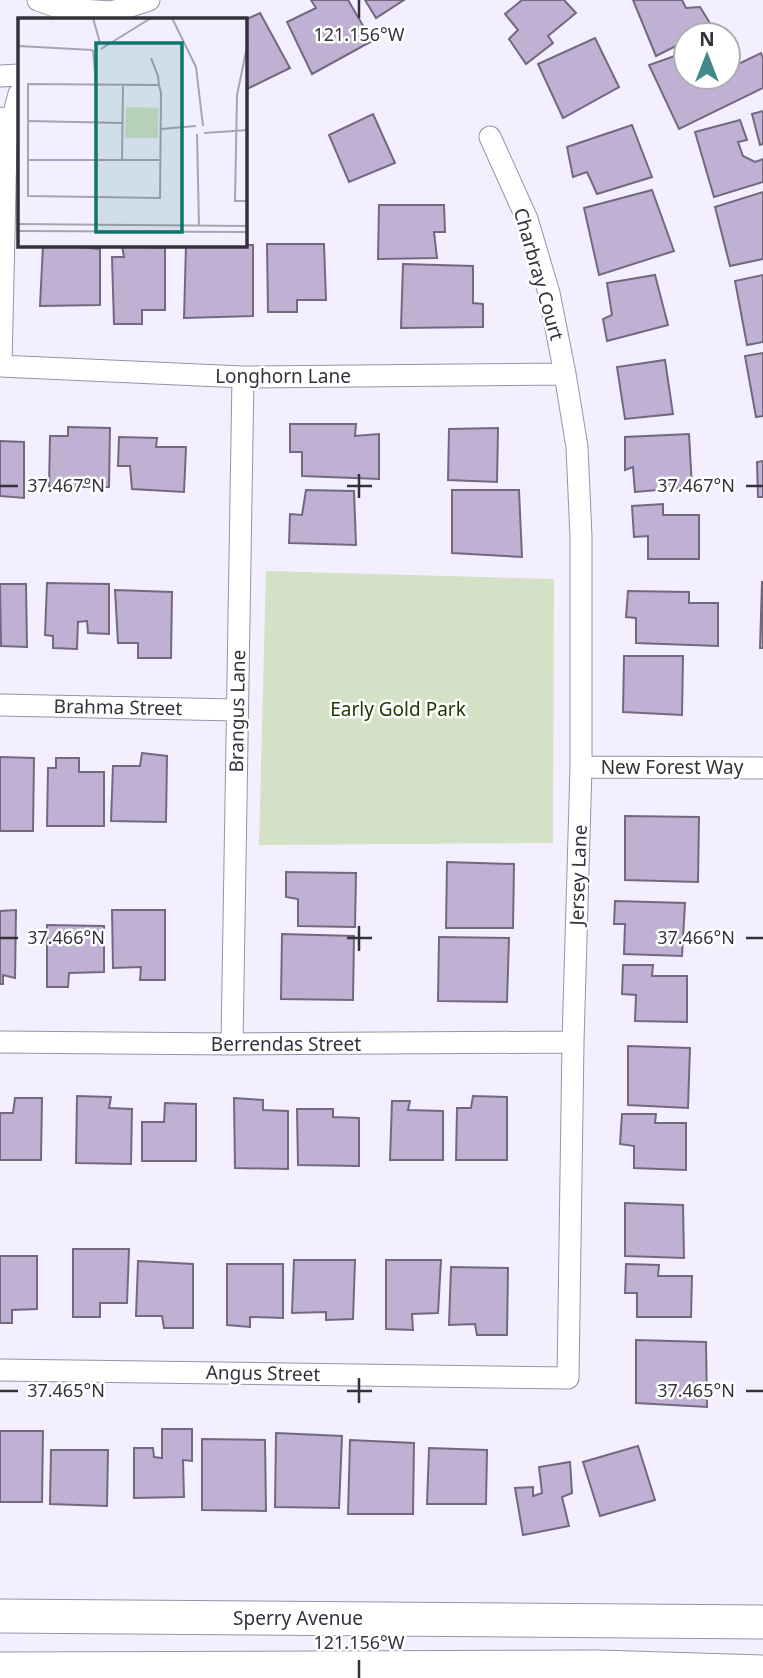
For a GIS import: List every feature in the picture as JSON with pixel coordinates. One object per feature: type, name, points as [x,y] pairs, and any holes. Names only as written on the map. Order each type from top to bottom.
[{"type":"main road","name":"Sperry Avenue","points":[[0,1616],[763,1622]]},
{"type":"main road","points":[[0,1669],[599,1667],[763,1672]]},
{"type":"street","points":[[38,0],[63,9],[105,16],[149,0]]},
{"type":"street","points":[[38,0],[49,18]]},
{"type":"street","points":[[0,76],[18,75]]},
{"type":"street","points":[[0,366],[6,144],[18,98]]},
{"type":"street","points":[[0,118],[6,144]]},
{"type":"street","name":"Charbray Court","points":[[490,137],[527,219],[549,293],[565,374]]},
{"type":"street","name":"Longhorn Lane","points":[[0,366],[243,377],[565,374]]},
{"type":"street","name":"Jersey Lane","points":[[565,374],[577,447],[581,537],[581,767],[573,1042],[568,1378]]},
{"type":"street","name":"Brangus Lane","points":[[232,1044],[243,377]]},
{"type":"street","name":"Brahma Street","points":[[0,705],[236,710]]},
{"type":"street","name":"New Forest Way","points":[[581,767],[763,768]]},
{"type":"street","name":"Berrendas Street","points":[[0,1042],[573,1042]]},
{"type":"street","name":"Angus Street","points":[[0,1370],[568,1378]]},
{"type":"green space","name":"Early Gold Park","points":[[266,571],[554,579],[553,843],[259,845]]},
{"type":"building","points":[[311,0],[348,0],[372,41],[312,74],[287,22],[316,8]]},
{"type":"building","points":[[365,0],[404,0],[376,18]]},
{"type":"building","points":[[522,0],[564,0],[576,13],[548,36],[553,43],[526,64],[509,39],[518,30],[505,14]]},
{"type":"building","points":[[633,0],[682,0],[686,8],[700,7],[709,21],[672,21],[672,48],[656,56]]},
{"type":"building","points":[[260,13],[290,68],[247,89],[247,19]]},
{"type":"building","points":[[595,38],[619,87],[563,118],[538,64]]},
{"type":"building","points":[[761,53],[763,88],[679,129],[649,65],[672,57],[672,91],[742,91],[742,62]]},
{"type":"building","points":[[763,111],[763,144],[760,145],[752,114]]},
{"type":"building","points":[[373,114],[395,163],[349,182],[329,135]]},
{"type":"building","points":[[740,120],[747,140],[738,142],[743,156],[755,162],[763,159],[763,182],[714,197],[695,132]]},
{"type":"building","points":[[632,125],[652,177],[597,194],[587,172],[573,177],[567,147]]},
{"type":"building","points":[[652,190],[674,251],[599,275],[584,208]]},
{"type":"building","points":[[763,192],[763,259],[730,266],[715,207]]},
{"type":"building","points":[[379,205],[444,205],[445,232],[434,232],[437,258],[378,259]]},
{"type":"building","points":[[267,244],[324,244],[326,300],[297,300],[297,312],[268,312]]},
{"type":"building","points":[[253,245],[253,316],[184,318],[186,247]]},
{"type":"building","points":[[43,247],[100,249],[100,305],[40,306]]},
{"type":"building","points":[[122,247],[165,248],[165,310],[142,310],[142,324],[114,324],[112,257],[124,257]]},
{"type":"building","points":[[403,264],[473,266],[473,303],[483,304],[483,327],[401,328]]},
{"type":"building","points":[[655,275],[668,325],[607,341],[603,319],[612,315],[607,283]]},
{"type":"building","points":[[763,275],[763,342],[747,345],[735,281]]},
{"type":"building","points":[[763,353],[763,416],[756,417],[745,356]]},
{"type":"building","points":[[665,360],[673,414],[625,419],[617,367]]},
{"type":"building","points":[[290,424],[356,424],[355,436],[379,434],[379,479],[302,476],[302,452],[290,452]]},
{"type":"building","points":[[68,427],[110,428],[109,487],[49,487],[50,436],[68,436]]},
{"type":"building","points":[[498,428],[497,482],[448,480],[449,429]]},
{"type":"building","points":[[689,434],[692,487],[635,492],[633,467],[625,470],[625,437]]},
{"type":"building","points":[[119,437],[157,438],[156,447],[186,447],[184,492],[132,489],[130,466],[118,466]]},
{"type":"building","points":[[0,441],[24,442],[24,498],[0,496]]},
{"type":"building","points":[[763,461],[763,497],[758,497],[757,462]]},
{"type":"building","points":[[306,490],[354,491],[356,545],[289,543],[290,514],[302,515]]},
{"type":"building","points":[[452,490],[519,490],[522,557],[452,553]]},
{"type":"building","points":[[663,504],[663,515],[699,515],[699,559],[648,559],[648,536],[634,537],[632,506]]},
{"type":"building","points":[[762,581],[763,648],[760,648]]},
{"type":"building","points":[[47,583],[109,584],[109,634],[88,633],[87,621],[78,622],[77,649],[53,648],[53,636],[45,635]]},
{"type":"building","points":[[0,584],[26,584],[27,647],[1,646]]},
{"type":"building","points":[[115,590],[172,592],[171,658],[138,658],[138,643],[118,643]]},
{"type":"building","points":[[628,591],[689,592],[689,603],[718,603],[718,646],[636,643],[636,618],[626,617]]},
{"type":"building","points":[[624,656],[683,656],[682,715],[623,712]]},
{"type":"building","points":[[142,753],[167,756],[166,822],[111,821],[113,766],[140,766]]},
{"type":"building","points":[[0,757],[34,758],[33,831],[0,831]]},
{"type":"building","points":[[56,758],[79,758],[79,772],[104,772],[104,826],[47,826],[48,768],[56,768]]},
{"type":"building","points":[[625,816],[699,817],[698,882],[625,880]]},
{"type":"building","points":[[447,862],[514,864],[513,928],[446,928]]},
{"type":"building","points":[[286,872],[356,873],[355,927],[298,926],[298,899],[286,897]]},
{"type":"building","points":[[615,901],[685,903],[682,956],[624,954],[625,924],[614,924]]},
{"type":"building","points":[[16,910],[15,978],[3,975],[3,984],[0,984],[0,911]]},
{"type":"building","points":[[112,910],[165,910],[165,980],[140,980],[141,967],[113,968]]},
{"type":"building","points":[[47,925],[104,926],[104,972],[69,973],[68,987],[47,987]]},
{"type":"building","points":[[282,934],[354,936],[353,1000],[281,999]]},
{"type":"building","points":[[439,937],[509,938],[507,1002],[438,1001]]},
{"type":"building","points":[[623,965],[653,965],[652,976],[687,976],[687,1022],[635,1021],[636,995],[622,994]]},
{"type":"building","points":[[628,1046],[690,1048],[688,1108],[628,1105]]},
{"type":"building","points":[[77,1096],[111,1097],[109,1108],[132,1109],[131,1164],[76,1163]]},
{"type":"building","points":[[473,1096],[507,1097],[507,1160],[456,1160],[457,1108],[471,1108]]},
{"type":"building","points":[[15,1098],[42,1098],[41,1160],[0,1160],[0,1113],[13,1113]]},
{"type":"building","points":[[234,1098],[263,1100],[263,1110],[288,1111],[288,1169],[235,1168]]},
{"type":"building","points":[[392,1101],[410,1101],[408,1110],[443,1111],[443,1160],[390,1160]]},
{"type":"building","points":[[165,1103],[196,1104],[196,1161],[142,1161],[142,1122],[164,1122]]},
{"type":"building","points":[[297,1109],[333,1109],[333,1117],[359,1118],[359,1166],[298,1165]]},
{"type":"building","points":[[622,1114],[656,1114],[655,1123],[686,1123],[686,1170],[634,1168],[634,1146],[620,1144]]},
{"type":"building","points":[[625,1203],[683,1205],[684,1258],[625,1256]]},
{"type":"building","points":[[73,1249],[129,1249],[127,1303],[100,1303],[100,1317],[73,1317]]},
{"type":"building","points":[[0,1256],[37,1256],[37,1309],[12,1310],[12,1323],[0,1323]]},
{"type":"building","points":[[294,1260],[355,1260],[353,1319],[326,1320],[326,1312],[292,1313]]},
{"type":"building","points":[[386,1260],[441,1260],[438,1313],[412,1314],[413,1330],[386,1329]]},
{"type":"building","points":[[138,1261],[193,1264],[193,1328],[164,1328],[162,1316],[136,1316]]},
{"type":"building","points":[[227,1264],[283,1264],[283,1318],[250,1317],[250,1327],[227,1325]]},
{"type":"building","points":[[626,1264],[659,1265],[658,1276],[692,1276],[691,1317],[637,1317],[637,1293],[625,1293]]},
{"type":"building","points":[[451,1267],[508,1268],[507,1335],[477,1335],[475,1324],[449,1325]]},
{"type":"building","points":[[636,1340],[706,1342],[707,1407],[636,1403]]},
{"type":"building","points":[[162,1429],[192,1429],[192,1461],[183,1460],[184,1497],[134,1498],[134,1448],[153,1448],[154,1457],[162,1458]]},
{"type":"building","points":[[0,1431],[43,1431],[42,1502],[0,1502]]},
{"type":"building","points":[[276,1433],[342,1436],[339,1508],[275,1507]]},
{"type":"building","points":[[202,1439],[265,1440],[266,1511],[202,1510]]},
{"type":"building","points":[[350,1440],[414,1443],[413,1514],[348,1514]]},
{"type":"building","points":[[638,1446],[655,1500],[600,1516],[583,1462]]},
{"type":"building","points":[[429,1448],[487,1450],[486,1504],[427,1504]]},
{"type":"building","points":[[51,1450],[108,1450],[107,1506],[50,1504]]},
{"type":"building","points":[[570,1462],[572,1493],[562,1497],[569,1526],[523,1535],[515,1488],[533,1487],[533,1496],[542,1493],[539,1467]]}]
